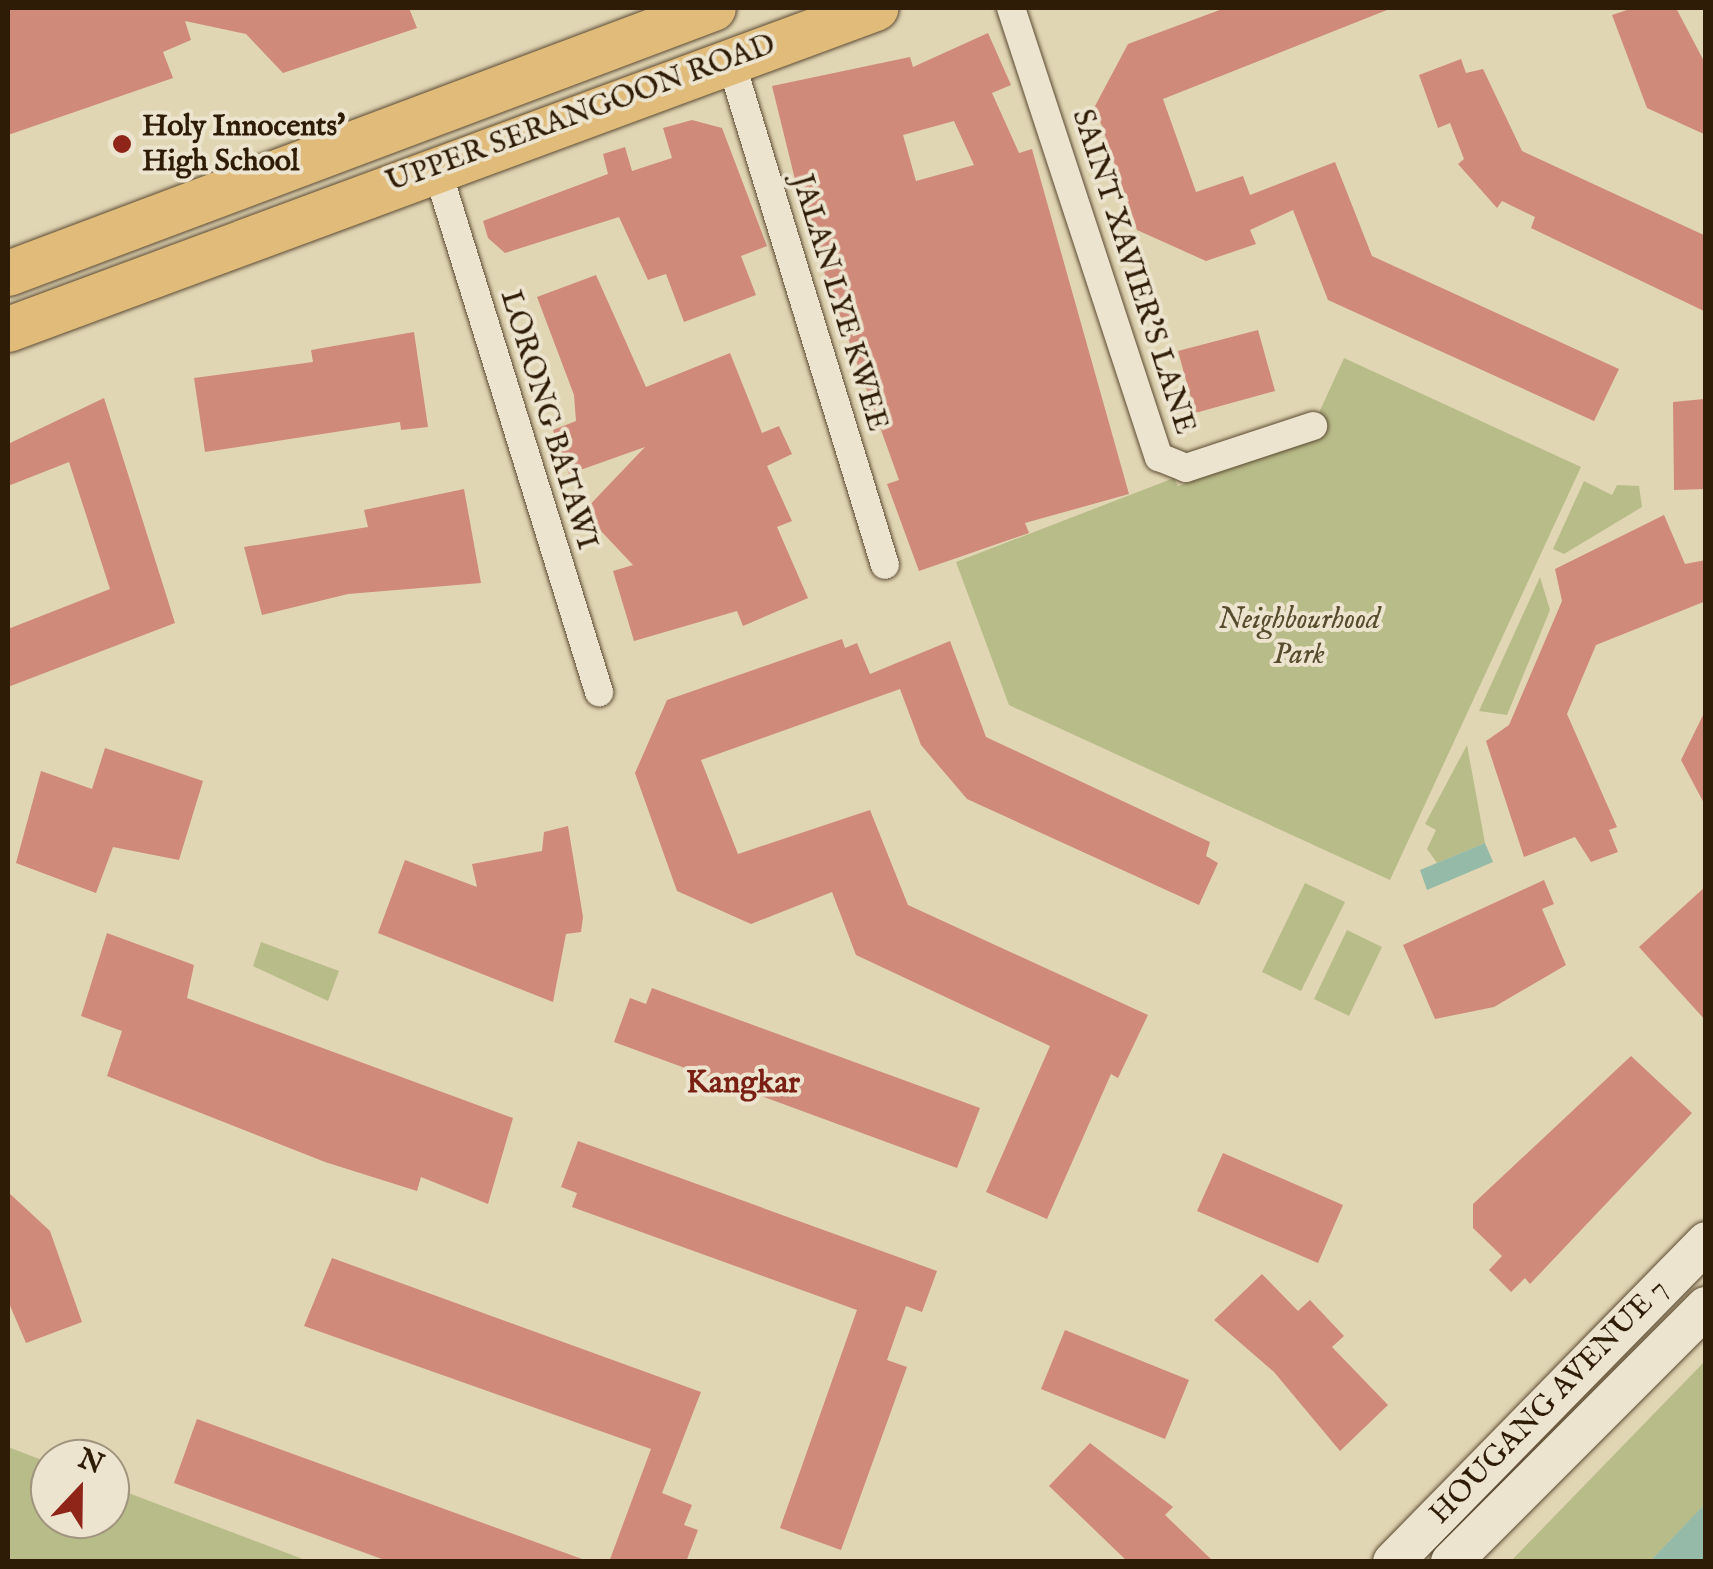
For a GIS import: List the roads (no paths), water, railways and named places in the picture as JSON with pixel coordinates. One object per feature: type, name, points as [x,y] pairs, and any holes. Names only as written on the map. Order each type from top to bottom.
[{"type":"main road","name":"UPPER SERANGOON ROAD","points":[[8,273],[713,8]]},
{"type":"main road","name":"UPPER SERANGOON ROAD","points":[[8,329],[436,166],[875,8]]},
{"type":"main road","name":"HOUGANG AVENUE 7","points":[[1392,1562],[1706,1242]]},
{"type":"main road","name":"HOUGANG AVENUE 7","points":[[1452,1562],[1706,1307]]},
{"type":"street","name":"SAINT XAVIER'S LANE","points":[[1011,8],[1159,457],[1186,468],[1314,426]]},
{"type":"street","name":"JALAN LYE KWEE","points":[[730,60],[885,565]]},
{"type":"street","name":"LORONG BATAWI","points":[[436,166],[599,692]]},
{"type":"place","name":"Holy Innocents' High School","points":[[122,144]]},
{"type":"district","name":"Kangkar","points":[[743,1084]]},
{"type":"park label","name":"Neighbourhood Park","points":[[1299,637]]}]
